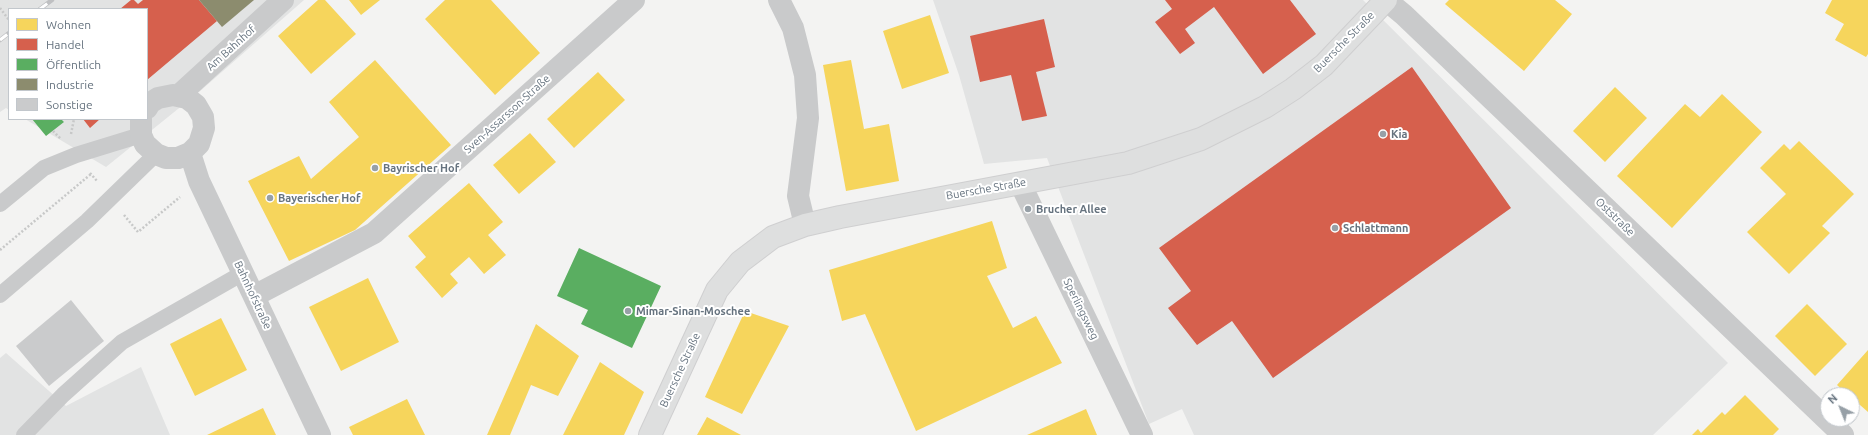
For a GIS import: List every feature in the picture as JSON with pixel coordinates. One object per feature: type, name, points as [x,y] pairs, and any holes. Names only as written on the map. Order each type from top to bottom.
[{"type":"main road","name":"Buersche Straße","points":[[650,435],[717,290],[740,262],[773,237],[805,225],[1128,163],[1201,139],[1236,122],[1293,89],[1324,66],[1386,0]]},
{"type":"street","name":"Am Bahnhof","points":[[179,95],[283,0]]},
{"type":"street","name":"Sven-Assarsson-Straße","points":[[254,296],[374,232],[634,0]]},
{"type":"street","points":[[779,0],[793,28],[805,75],[808,118],[798,196],[805,225]]},
{"type":"street","name":"Oststraße","points":[[1386,0],[1404,15],[1843,435]]},
{"type":"street","points":[[141,127],[145,144],[156,154],[166,158],[178,158],[190,153],[199,144],[204,128],[203,116],[196,105],[187,98],[179,95],[158,98],[148,107]]},
{"type":"street","name":"Bahnhofstraße","points":[[190,153],[199,181],[320,435]]},
{"type":"street","name":"Sperlingsweg","points":[[1020,183],[1142,435]]},
{"type":"lane","points":[[0,204],[44,168],[141,127]]},
{"type":"lane","points":[[0,295],[88,221],[110,197],[156,154]]},
{"type":"lane","points":[[24,435],[63,395],[122,342],[243,273]]},
{"type":"path","points":[[0,8],[8,19]]},
{"type":"path","points":[[0,250],[91,174],[138,232],[199,181]]},
{"type":"shaded area","points":[[0,0],[304,0],[199,92],[106,167],[27,120],[148,120],[148,8],[8,8],[8,109],[6,108],[0,112]]},
{"type":"shaded area","points":[[933,0],[1363,0],[1728,363],[1653,435],[1194,435],[1182,409],[1149,424],[1047,158],[984,164],[959,75]]},
{"type":"shaded area","points":[[6,353],[66,406],[141,367],[170,435],[0,435],[0,358]]},
{"type":"building: Wohnen","points":[[318,0],[325,0],[356,34],[311,74],[278,36]]},
{"type":"building: Wohnen","points":[[349,0],[380,0],[361,15]]},
{"type":"building: Wohnen","points":[[445,0],[491,0],[540,53],[495,95],[425,19]]},
{"type":"building: Wohnen","points":[[1449,0],[1555,0],[1572,14],[1524,71],[1445,4]]},
{"type":"building: Wohnen","points":[[1832,0],[1868,0],[1868,54],[1866,57],[1835,40],[1844,24],[1825,13]]},
{"type":"building: Wohnen","points":[[930,15],[949,73],[902,89],[883,31]]},
{"type":"building: Wohnen","name":"Bayrischer Hof","points":[[375,60],[451,145],[355,230],[289,261],[248,181],[299,156],[311,179],[359,137],[329,102]]},
{"type":"building: Wohnen","points":[[851,60],[864,129],[889,124],[899,181],[846,191],[823,65]]},
{"type":"building: Wohnen","points":[[598,72],[625,100],[574,148],[547,119]]},
{"type":"building: Wohnen","points":[[1615,87],[1647,118],[1605,162],[1573,131]]},
{"type":"building: Wohnen","points":[[1722,94],[1762,132],[1672,228],[1617,176],[1685,104],[1700,117]]},
{"type":"building: Wohnen","points":[[530,133],[556,162],[519,194],[493,165]]},
{"type":"building: Wohnen","points":[[1799,141],[1854,194],[1822,226],[1830,233],[1789,274],[1747,232],[1786,194],[1760,168],[1784,144],[1790,150]]},
{"type":"building: Wohnen","points":[[469,183],[503,222],[488,235],[506,255],[484,274],[469,257],[450,274],[458,283],[442,298],[415,267],[426,257],[408,236]]},
{"type":"building: Wohnen","points":[[992,221],[1007,268],[987,276],[1013,328],[1036,316],[1062,363],[916,431],[865,314],[842,321],[829,270]]},
{"type":"building: Wohnen","points":[[368,278],[399,342],[341,371],[309,307]]},
{"type":"building: Wohnen","points":[[1807,304],[1847,344],[1815,376],[1775,336]]},
{"type":"building: Wohnen","points":[[745,311],[789,326],[742,414],[705,397]]},
{"type":"building: Wohnen","points":[[221,318],[247,370],[195,396],[170,344]]},
{"type":"building: Wohnen","points":[[536,324],[579,356],[558,396],[531,385],[510,435],[487,435]]},
{"type":"building: Wohnen","points":[[1868,350],[1868,412],[1860,405],[1860,387],[1839,387],[1837,385]]},
{"type":"building: Wohnen","points":[[600,362],[644,392],[624,435],[563,435]]},
{"type":"building: Wohnen","points":[[1745,395],[1779,429],[1773,435],[1692,435],[1698,429],[1701,433],[1722,412],[1725,415]]},
{"type":"building: Wohnen","points":[[407,399],[425,435],[353,435],[349,427]]},
{"type":"building: Wohnen","points":[[263,408],[276,435],[207,435]]},
{"type":"building: Wohnen","points":[[1086,409],[1097,435],[1027,435]]},
{"type":"building: Wohnen","points":[[707,417],[741,435],[697,435]]},
{"type":"building: Handel","points":[[131,0],[134,0],[138,4],[143,0],[199,0],[217,21],[148,79],[148,8],[121,8]]},
{"type":"building: Handel","points":[[1165,0],[1290,0],[1316,34],[1263,74],[1214,7],[1185,29],[1195,43],[1180,54],[1155,22],[1172,9]]},
{"type":"building: Handel","points":[[1044,19],[1055,67],[1036,72],[1047,116],[1022,121],[1011,75],[980,82],[970,36]]},
{"type":"building: Handel","name":"Schlattmann","points":[[1412,67],[1511,208],[1273,378],[1232,321],[1197,345],[1168,308],[1191,291],[1159,248]]},
{"type":"building: Handel","points":[[84,120],[99,120],[90,128]]},
{"type":"building: Öffentlich","points":[[33,120],[62,120],[64,122],[46,136]]},
{"type":"building: Öffentlich","points":[[579,248],[661,286],[632,348],[581,324],[588,310],[557,296]]},
{"type":"building: Industrie","points":[[199,0],[254,0],[222,27]]},
{"type":"building: Sonstige","points":[[71,300],[104,341],[49,386],[16,346]]},
{"type":"railway","points":[[41,8],[52,0]]},
{"type":"railway","points":[[0,40],[8,34]]},
{"type":"place","name":"Kia","points":[[1383,134]]},
{"type":"place","name":"Bayrischer Hof","points":[[375,168]]},
{"type":"place","name":"Bayerischer Hof","points":[[270,198]]},
{"type":"place","name":"Brucher Allee","points":[[1028,209]]},
{"type":"place","name":"Schlattmann","points":[[1335,228]]},
{"type":"place","name":"Mimar-Sinan-Moschee","points":[[628,311]]}]
